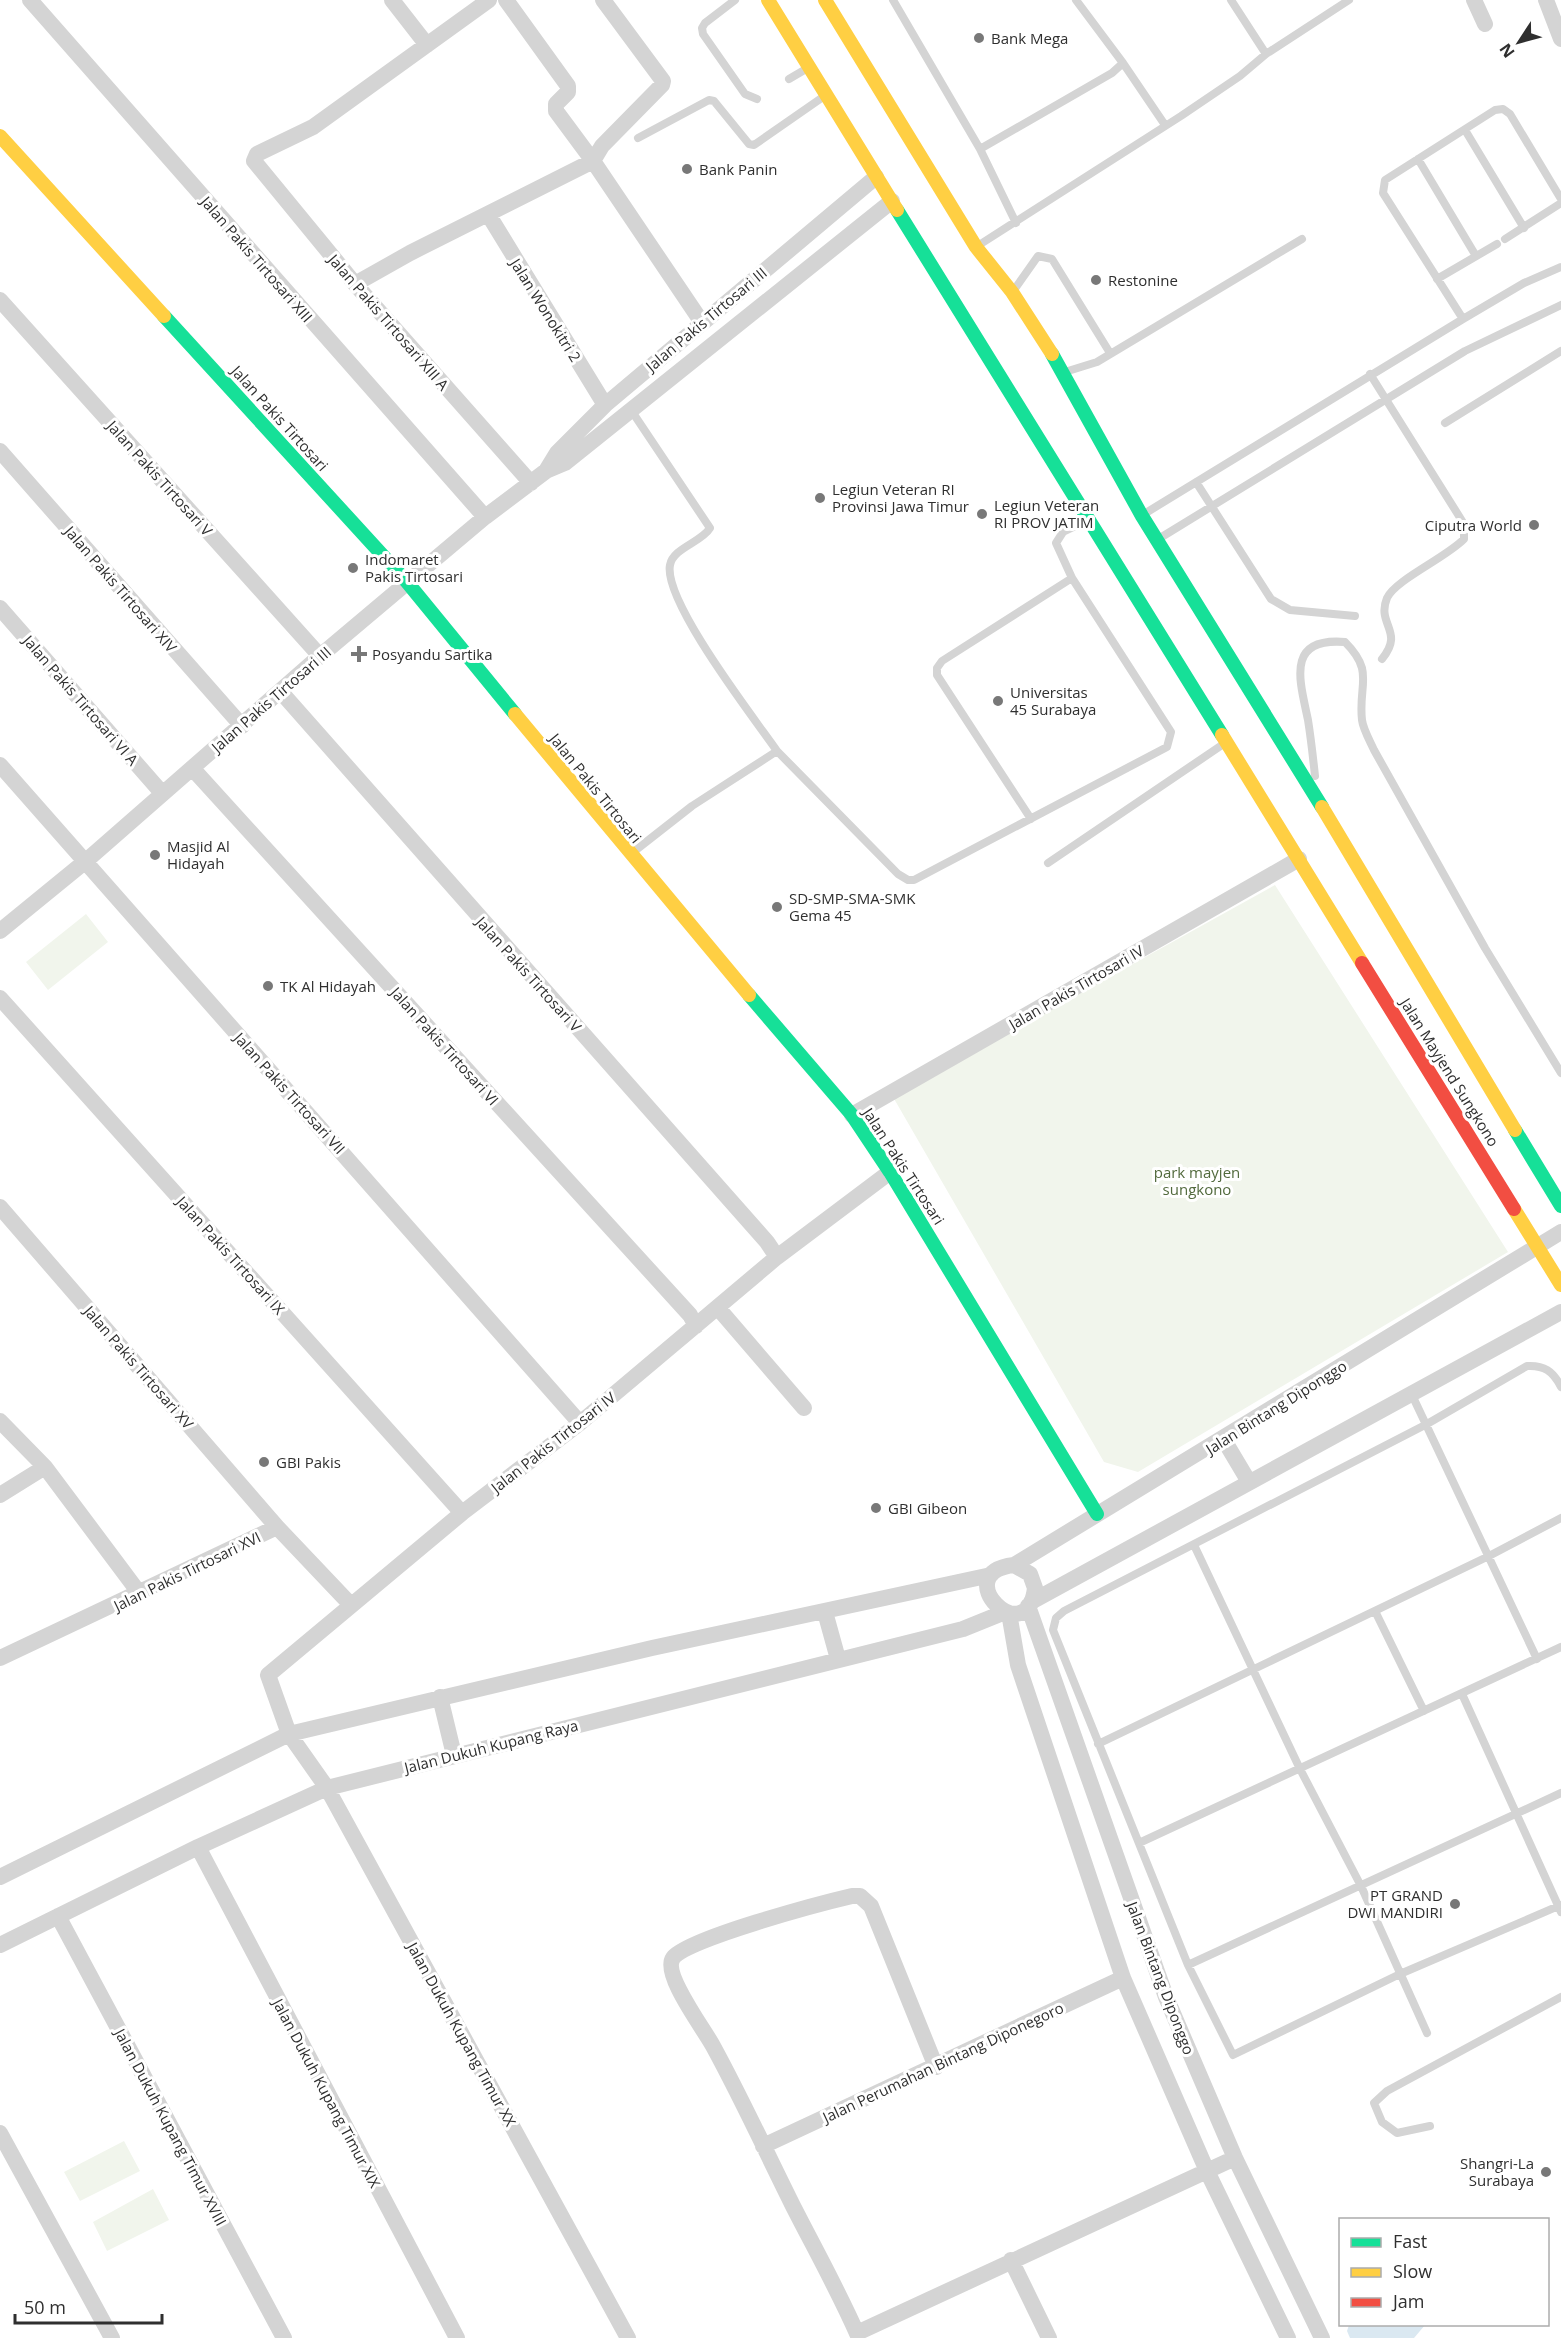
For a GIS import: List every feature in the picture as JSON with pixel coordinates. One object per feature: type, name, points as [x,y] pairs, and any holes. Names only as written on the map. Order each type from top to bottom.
[{"type":"main road","name":"Jalan Mayjend Sungkono","points":[[768,0],[1228,741],[1561,1285]]},
{"type":"main road","name":"Jalan Mayjend Sungkono","points":[[825,0],[976,247],[1012,292],[1064,372],[1142,516],[1317,798],[1561,1206]]},
{"type":"main road","name":"Jalan Pakis Tirtosari","points":[[0,135],[408,582],[630,855],[852,1115],[890,1172],[1097,1514]]},
{"type":"street","name":"Jalan Pakis Tirtosari XIII","points":[[30,0],[485,517]]},
{"type":"street","points":[[392,0],[427,45],[489,0]]},
{"type":"street","points":[[506,0],[568,86],[568,92],[556,104],[556,111],[593,161],[701,321]]},
{"type":"street","points":[[355,284],[593,161],[602,146],[662,85],[663,81],[603,0]]},
{"type":"street","points":[[1474,0],[1485,24]]},
{"type":"street","points":[[1546,0],[1561,39]]},
{"type":"street","name":"Jalan Pakis Tirtosari XIII A","points":[[427,45],[313,127],[254,157],[254,161],[355,284],[531,483]]},
{"type":"street","name":"Jalan Pakis Tirtosari III","points":[[546,471],[557,453],[605,405],[701,321],[876,177]]},
{"type":"street","name":"Jalan Pakis Tirtosari III","points":[[0,931],[87,860],[320,656],[485,517],[546,471],[566,463],[892,201]]},
{"type":"street","points":[[843,204],[860,226]]},
{"type":"street","name":"Jalan Wonokitri 2","points":[[488,214],[605,405]]},
{"type":"street","name":"Jalan Pakis Tirtosari V","points":[[0,300],[320,656]]},
{"type":"street","name":"Jalan Pakis Tirtosari XIV","points":[[0,452],[242,726]]},
{"type":"street","name":"Jalan Pakis Tirtosari VI A","points":[[0,608],[162,793]]},
{"type":"street","name":"Jalan Pakis Tirtosari V","points":[[280,692],[767,1242],[777,1257]]},
{"type":"street","name":"Jalan Pakis Tirtosari VII","points":[[0,765],[87,860],[135,919],[580,1423]]},
{"type":"street","name":"Jalan Pakis Tirtosari VI","points":[[192,768],[674,1298],[696,1326]]},
{"type":"street","name":"Jalan Pakis Tirtosari IV","points":[[852,1115],[1299,859]]},
{"type":"street","name":"Jalan Pakis Tirtosari IX","points":[[0,998],[462,1513]]},
{"type":"street","name":"Jalan Pakis Tirtosari IV","points":[[289,1734],[268,1675],[462,1513],[580,1423],[777,1257],[890,1172]]},
{"type":"street","name":"Jalan Pakis Tirtosari XV","points":[[0,1207],[277,1527]]},
{"type":"street","name":"Jalan Bintang Diponggo","points":[[1014,1565],[1224,1440],[1561,1232]]},
{"type":"street","points":[[718,1308],[804,1408]]},
{"type":"street","points":[[991,1575],[987,1590],[988,1597],[993,1604],[1007,1612],[1019,1612],[1249,1482],[1561,1312]]},
{"type":"street","points":[[0,1421],[45,1467],[140,1594]]},
{"type":"street","points":[[1224,1440],[1249,1482]]},
{"type":"street","points":[[0,1495],[45,1467]]},
{"type":"street","name":"Jalan Pakis Tirtosari XVI","points":[[0,1658],[140,1594],[277,1527],[351,1605]]},
{"type":"street","points":[[0,1876],[289,1734],[440,1697],[991,1575],[1001,1568],[1014,1565],[1022,1568],[1033,1580],[1035,1588],[1030,1604]]},
{"type":"street","name":"Jalan Bintang Diponggo","points":[[1030,1604],[1162,1986],[1235,2158],[1322,2338]]},
{"type":"street","points":[[825,1612],[838,1659]]},
{"type":"street","name":"Jalan Bintang Diponggo","points":[[1007,1612],[1018,1665],[1123,1978],[1207,2171],[1288,2338]]},
{"type":"street","name":"Jalan Dukuh Kupang Raya","points":[[0,1945],[198,1847],[327,1788],[963,1629],[1007,1612]]},
{"type":"street","points":[[440,1697],[454,1755]]},
{"type":"street","name":"Jalan Dukuh Kupang Timur XX","points":[[289,1734],[327,1788],[628,2338]]},
{"type":"street","name":"Jalan Dukuh Kupang Timur XIX","points":[[198,1847],[457,2338]]},
{"type":"street","points":[[936,2067],[871,1906],[860,1896],[801,1909],[685,1949],[671,1961],[670,1969],[675,1981],[713,2045],[858,2336],[1011,2260],[1235,2158]]},
{"type":"street","name":"Jalan Dukuh Kupang Timur XVIII","points":[[58,1916],[284,2338]]},
{"type":"street","name":"Jalan Perumahan Bintang Diponegoro","points":[[763,2146],[1123,1978]]},
{"type":"street","points":[[0,2133],[112,2338]]},
{"type":"street","points":[[1011,2260],[1050,2338]]},
{"type":"lane","points":[[735,0],[705,23],[702,28],[745,94],[757,99]]},
{"type":"lane","points":[[893,0],[980,149],[1016,223]]},
{"type":"lane","points":[[1076,0],[1123,63],[1165,126]]},
{"type":"lane","points":[[1231,0],[1266,54]]},
{"type":"lane","points":[[976,247],[1165,126],[1240,76],[1266,54],[1348,0]]},
{"type":"lane","points":[[980,149],[1112,73],[1123,63]]},
{"type":"lane","points":[[789,80],[809,68]]},
{"type":"lane","points":[[638,138],[709,100],[714,101],[749,144],[754,145],[825,95]]},
{"type":"lane","points":[[1463,319],[1383,193],[1385,180],[1495,110],[1503,109],[1510,114],[1561,201],[1505,239]]},
{"type":"lane","points":[[1465,130],[1524,228]]},
{"type":"lane","points":[[1418,159],[1476,256]]},
{"type":"lane","points":[[1064,372],[1083,368],[1110,353],[1302,239]]},
{"type":"lane","points":[[1437,279],[1497,244]]},
{"type":"lane","points":[[1012,292],[1038,256],[1052,259],[1110,353]]},
{"type":"lane","points":[[1142,516],[1370,374],[1524,283],[1561,267]]},
{"type":"lane","points":[[1157,540],[1465,351],[1561,305]]},
{"type":"lane","points":[[1445,423],[1561,351]]},
{"type":"lane","points":[[1370,374],[1464,524],[1464,539],[1454,549],[1398,585],[1387,597],[1384,615],[1393,639],[1391,648],[1382,659]]},
{"type":"lane","points":[[631,410],[710,528],[675,556],[670,564],[673,584],[693,629],[777,751],[898,874],[908,880],[914,880],[1167,747],[1171,732],[1072,578],[1056,543],[1063,532],[1089,519]]},
{"type":"lane","points":[[1196,482],[1271,599],[1290,610],[1354,616]]},
{"type":"lane","points":[[1032,819],[937,675],[937,668],[942,661],[1072,578]]},
{"type":"lane","points":[[1317,798],[1312,742],[1298,681],[1299,663],[1311,648],[1326,640],[1345,642],[1358,656],[1364,673],[1362,721],[1374,750],[1485,948],[1558,1061],[1561,1073]]},
{"type":"lane","points":[[1048,863],[1228,741]]},
{"type":"lane","points":[[630,855],[692,806],[777,751]]},
{"type":"lane","points":[[1462,1694],[1560,1908],[1400,1974],[1233,2055],[1188,1965],[1057,1643],[1053,1630],[1056,1618],[1064,1611],[1427,1424],[1527,1366],[1540,1365],[1554,1374],[1561,1386]]},
{"type":"lane","points":[[1412,1395],[1537,1659]]},
{"type":"lane","points":[[1098,1744],[1489,1556],[1561,1518]]},
{"type":"lane","points":[[1194,1545],[1255,1669],[1300,1769],[1361,1886],[1427,2033]]},
{"type":"lane","points":[[1375,1611],[1424,1711]]},
{"type":"lane","points":[[1139,1843],[1561,1647]]},
{"type":"lane","points":[[1188,1965],[1561,1793]]},
{"type":"lane","points":[[1430,2126],[1397,2133],[1382,2122],[1374,2103],[1387,2091],[1561,1997]]},
{"type":"green space","name":"park mayjen sungkono","points":[[1275,885],[1508,1252],[1138,1472],[1104,1462],[893,1097]]},
{"type":"green space","points":[[86,914],[108,942],[48,990],[26,962]]},
{"type":"green space","points":[[124,2141],[140,2171],[80,2201],[64,2172]]},
{"type":"green space","points":[[153,2189],[169,2220],[107,2251],[93,2222]]},
{"type":"shaded area","points":[[1348,2326],[1424,2326],[1414,2338],[1350,2338],[1347,2331]]},
{"type":"traffic: fast","points":[[897,210],[1222,735]]},
{"type":"traffic: fast","points":[[164,316],[407,582],[515,714]]},
{"type":"traffic: fast","points":[[1052,354],[1142,516],[1322,807]]},
{"type":"traffic: fast","points":[[749,995],[852,1115],[890,1172],[1097,1514]]},
{"type":"traffic: fast","points":[[1515,1130],[1561,1206]]},
{"type":"traffic: slow","points":[[768,0],[897,210]]},
{"type":"traffic: slow","points":[[825,0],[976,247],[1012,292],[1052,354]]},
{"type":"traffic: slow","points":[[0,136],[164,316]]},
{"type":"traffic: slow","points":[[515,714],[749,995]]},
{"type":"traffic: slow","points":[[1222,735],[1362,963]]},
{"type":"traffic: slow","points":[[1322,807],[1515,1130]]},
{"type":"traffic: slow","points":[[1514,1209],[1561,1285]]},
{"type":"traffic: jam","points":[[1362,963],[1514,1209]]},
{"type":"place","name":"Bank Mega","points":[[979,38]]},
{"type":"place","name":"Bank Panin","points":[[687,169]]},
{"type":"place","name":"Restonine","points":[[1096,280]]},
{"type":"place","name":"Legiun Veteran RI Provinsi Jawa Timur","points":[[820,498]]},
{"type":"place","name":"Legiun Veteran RI PROV JATIM","points":[[982,514]]},
{"type":"place","name":"Ciputra World","points":[[1534,525]]},
{"type":"place","name":"Indomaret Pakis Tirtosari","points":[[353,568]]},
{"type":"place","name":"Posyandu Sartika","points":[[359,654]]},
{"type":"place","name":"Universitas 45 Surabaya","points":[[998,701]]},
{"type":"place","name":"Masjid Al Hidayah","points":[[155,855]]},
{"type":"place","name":"SD-SMP-SMA-SMK Gema 45","points":[[777,907]]},
{"type":"place","name":"TK Al Hidayah","points":[[268,986]]},
{"type":"place","name":"GBI Pakis","points":[[264,1462]]},
{"type":"place","name":"GBI Gibeon","points":[[876,1508]]},
{"type":"place","name":"PT GRAND DWI MANDIRI","points":[[1455,1904]]},
{"type":"place","name":"Shangri-La Surabaya","points":[[1546,2172]]}]
